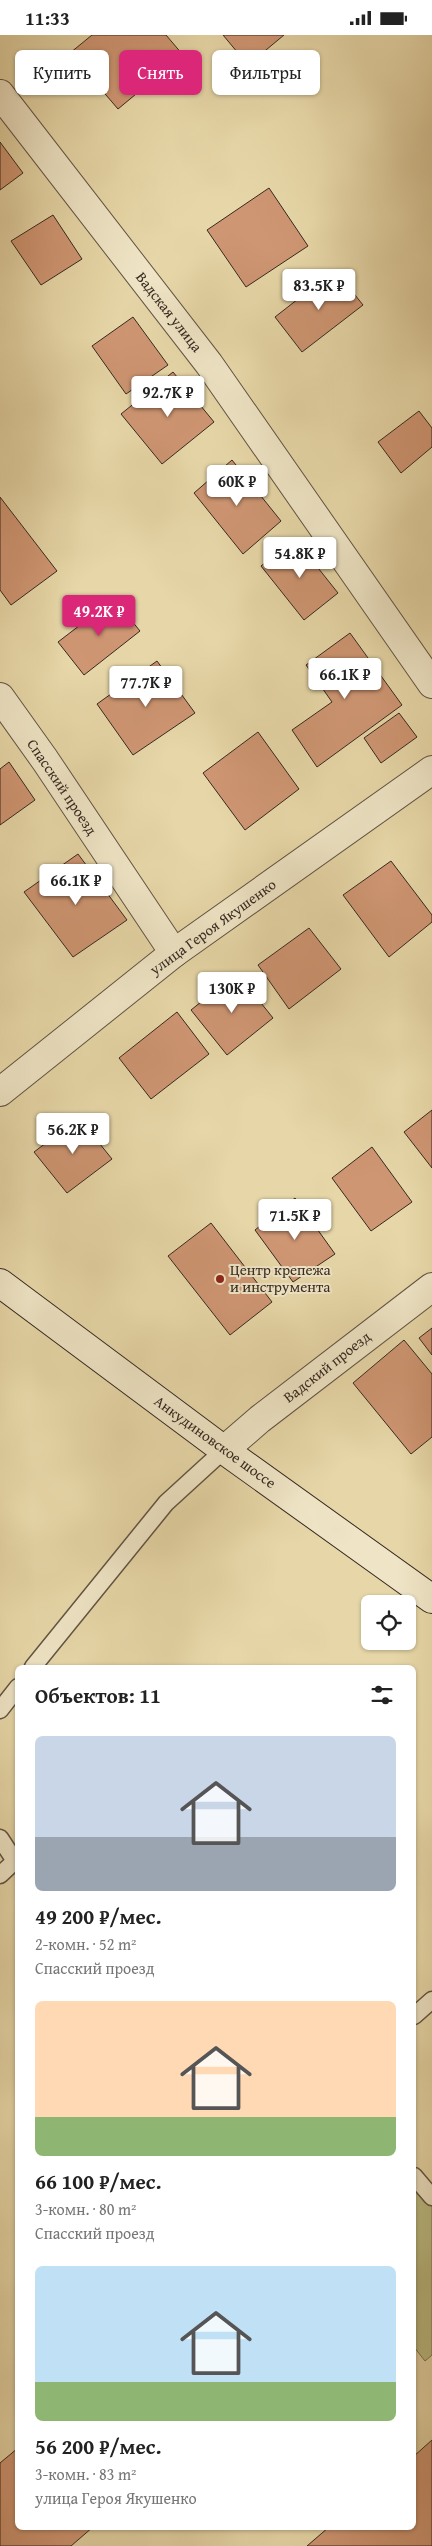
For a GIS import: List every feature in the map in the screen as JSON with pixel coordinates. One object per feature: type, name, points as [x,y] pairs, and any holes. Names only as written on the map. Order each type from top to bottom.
[{"type":"street","name":"Вадская улица","points":[[0,94],[209,364],[432,684]]},
{"type":"street","name":"Спасский проезд","points":[[0,697],[174,953]]},
{"type":"street","name":"улица Героя Якушенко","points":[[0,1093],[174,953],[432,770]]},
{"type":"street","name":"Анкудиновское шоссе","points":[[0,1283],[224,1450],[432,1599]]},
{"type":"street","name":"Вадский проезд","points":[[224,1450],[260,1419],[432,1287]]},
{"type":"lane","points":[[35,1665],[166,1503],[224,1450]]},
{"type":"lane","points":[[0,1710],[15,1691]]},
{"type":"lane","points":[[0,1838],[15,1861],[0,1875]]},
{"type":"lane","points":[[416,2014],[432,2001]]},
{"type":"lane","points":[[416,2179],[432,2197]]},
{"type":"green space","points":[[416,2189],[432,2201],[432,2355],[425,2361],[416,2350]]},
{"type":"building","points":[[92,35],[166,35],[179,50],[119,50],[119,95],[135,95],[118,109],[106,95],[109,95],[109,50],[74,50]]},
{"type":"building","points":[[223,35],[284,35],[266,50],[236,50]]},
{"type":"building","points":[[0,142],[23,173],[0,190]]},
{"type":"building","points":[[269,188],[308,246],[246,287],[207,230]]},
{"type":"building","points":[[53,215],[82,259],[41,285],[11,241]]},
{"type":"building","points":[[335,270],[363,305],[302,352],[275,317]]},
{"type":"building","points":[[133,317],[168,365],[126,394],[92,346]]},
{"type":"building","points":[[173,372],[214,422],[162,464],[121,414]]},
{"type":"building","points":[[419,411],[432,428],[432,447],[401,473],[378,442]]},
{"type":"building","points":[[232,460],[281,521],[243,554],[194,493]]},
{"type":"building","points":[[0,497],[57,571],[11,605],[0,590]]},
{"type":"building","points":[[295,539],[338,593],[304,620],[261,566]]},
{"type":"building","points":[[114,599],[140,631],[84,675],[58,642]]},
{"type":"building","points":[[350,633],[402,705],[317,767],[292,730],[332,702],[306,665]]},
{"type":"building","points":[[157,661],[195,713],[133,755],[97,704]]},
{"type":"building","points":[[399,713],[417,737],[381,763],[364,738]]},
{"type":"building","points":[[258,732],[299,789],[245,830],[203,773]]},
{"type":"building","points":[[9,762],[35,800],[0,825],[0,769]]},
{"type":"building","points":[[78,854],[127,920],[73,957],[24,892]]},
{"type":"building","points":[[391,861],[432,915],[432,922],[389,957],[343,895]]},
{"type":"building","points":[[309,928],[341,969],[289,1009],[258,965]]},
{"type":"building","points":[[237,973],[273,1018],[227,1055],[191,1010]]},
{"type":"building","points":[[177,1012],[209,1054],[151,1099],[119,1058]]},
{"type":"building","points":[[432,1110],[432,1168],[404,1132]]},
{"type":"building","points":[[79,1118],[112,1159],[67,1193],[34,1152]]},
{"type":"building","points":[[372,1147],[412,1202],[371,1231],[332,1178]]},
{"type":"building","points":[[295,1198],[335,1254],[293,1282],[255,1230]]},
{"type":"building","name":"Центр крепежа и инструмента","points":[[211,1223],[272,1302],[230,1335],[168,1256]]},
{"type":"building","points":[[432,1328],[432,1355],[419,1338]]},
{"type":"building","points":[[404,1340],[432,1374],[432,1437],[411,1454],[353,1383]]},
{"type":"building","points":[[432,2440],[432,2546],[307,2546],[326,2530],[416,2530],[416,2454]]},
{"type":"building","points":[[15,2450],[15,2530],[90,2530],[71,2546],[0,2546],[0,2463]]},
{"type":"place","name":"Центр крепежа и инструмента","points":[[220,1279]]}]
